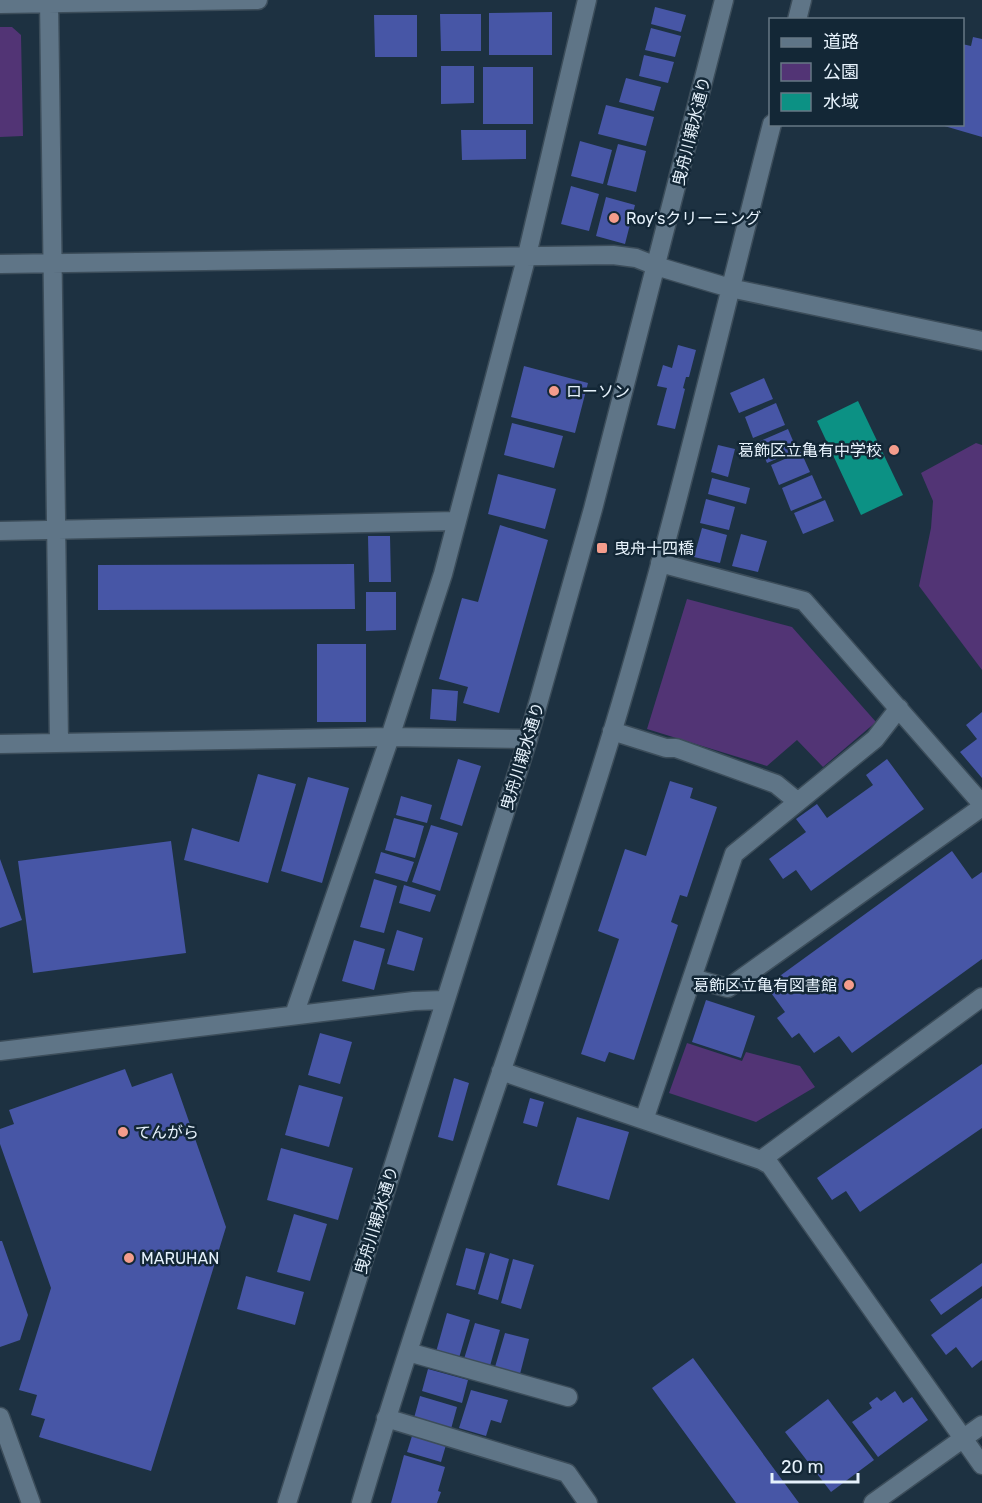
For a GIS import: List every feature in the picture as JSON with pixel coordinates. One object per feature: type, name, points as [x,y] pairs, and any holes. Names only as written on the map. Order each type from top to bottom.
[{"type":"street","points":[[0,4],[258,0]]},
{"type":"street","points":[[294,1015],[390,737],[442,574],[527,255],[587,0]]},
{"type":"street","name":"曳舟川親水通り","points":[[287,1503],[528,739],[593,509],[724,0]]},
{"type":"street","points":[[798,18],[802,0]]},
{"type":"street","points":[[49,2],[59,742]]},
{"type":"street","points":[[361,1503],[386,1418],[612,731],[660,563],[771,126]]},
{"type":"street","points":[[0,264],[613,255],[636,258],[730,288],[982,341]]},
{"type":"street","points":[[0,531],[456,521]]},
{"type":"street","points":[[660,563],[804,601],[982,805],[728,988],[692,978]]},
{"type":"street","points":[[644,1120],[734,854],[875,739],[899,708]]},
{"type":"street","points":[[612,731],[666,748],[676,748],[776,784],[798,802]]},
{"type":"street","points":[[0,744],[390,737],[528,739]]},
{"type":"street","points":[[761,1160],[982,997]]},
{"type":"street","points":[[0,1051],[414,1001],[444,1000]]},
{"type":"street","points":[[501,1071],[761,1160],[770,1166],[982,1465]]},
{"type":"street","points":[[408,1352],[568,1397]]},
{"type":"street","points":[[0,1417],[31,1503]]},
{"type":"street","points":[[386,1418],[567,1473],[588,1503]]},
{"type":"street","points":[[873,1503],[982,1425]]},
{"type":"green space","points":[[0,27],[12,27],[21,35],[23,136],[0,137]]},
{"type":"green space","points":[[976,443],[982,445],[982,670],[919,586],[931,528],[933,501],[921,473]]},
{"type":"green space","points":[[687,599],[792,627],[876,722],[823,767],[797,740],[767,766],[647,729]]},
{"type":"green space","points":[[687,1043],[742,1061],[746,1052],[800,1066],[815,1087],[756,1122],[669,1093]]},
{"type":"water","points":[[858,401],[903,495],[861,515],[817,421]]},
{"type":"building","points":[[655,7],[686,15],[681,32],[651,24]]},
{"type":"building","points":[[552,12],[552,55],[489,55],[489,13]]},
{"type":"building","points":[[440,14],[481,14],[481,51],[441,51]]},
{"type":"building","points":[[374,15],[417,15],[417,57],[375,57]]},
{"type":"building","points":[[651,28],[681,36],[675,57],[645,50]]},
{"type":"building","points":[[973,37],[982,39],[982,137],[944,126],[964,126],[964,44],[971,46]]},
{"type":"building","points":[[644,55],[674,62],[668,83],[639,76]]},
{"type":"building","points":[[441,66],[474,66],[474,103],[441,104]]},
{"type":"building","points":[[483,67],[533,67],[533,124],[483,124]]},
{"type":"building","points":[[626,78],[661,87],[654,111],[619,102]]},
{"type":"building","points":[[606,105],[654,117],[646,146],[598,134]]},
{"type":"building","points":[[461,130],[526,130],[526,159],[462,160]]},
{"type":"building","points":[[580,141],[612,150],[603,184],[571,176]]},
{"type":"building","points":[[618,144],[646,151],[636,192],[607,185]]},
{"type":"building","points":[[571,186],[599,194],[589,231],[561,224]]},
{"type":"building","points":[[606,197],[635,205],[625,244],[596,236]]},
{"type":"building","points":[[678,345],[696,350],[689,377],[686,377],[683,388],[685,389],[675,429],[657,425],[667,388],[657,386],[663,365],[672,368]]},
{"type":"building","points":[[524,366],[588,383],[575,433],[511,417]]},
{"type":"building","points":[[764,378],[773,399],[739,413],[730,393]]},
{"type":"building","points":[[776,403],[785,425],[753,438],[745,417]]},
{"type":"building","points":[[512,423],[563,436],[554,468],[504,455]]},
{"type":"building","points":[[788,429],[797,450],[767,463],[758,442]]},
{"type":"building","points":[[718,445],[735,449],[728,477],[711,472]]},
{"type":"building","points":[[801,452],[810,472],[779,485],[771,465]]},
{"type":"building","points":[[498,474],[556,489],[545,529],[488,514]]},
{"type":"building","points":[[812,475],[822,498],[791,511],[782,488]]},
{"type":"building","points":[[712,478],[750,488],[746,504],[708,494]]},
{"type":"building","points":[[706,499],[735,507],[729,530],[700,523]]},
{"type":"building","points":[[825,500],[834,521],[803,534],[794,513]]},
{"type":"building","points":[[500,525],[548,540],[499,713],[463,703],[468,687],[439,679],[462,598],[478,602]]},
{"type":"building","points":[[702,528],[727,535],[720,563],[694,557]]},
{"type":"building","points":[[741,534],[767,541],[758,572],[732,566]]},
{"type":"building","points":[[368,536],[390,536],[391,582],[369,582]]},
{"type":"building","points":[[354,564],[355,609],[98,610],[98,565]]},
{"type":"building","points":[[366,592],[396,592],[396,630],[366,631]]},
{"type":"building","points":[[317,644],[366,644],[366,722],[317,722]]},
{"type":"building","points":[[432,689],[458,691],[456,721],[430,719]]},
{"type":"building","points":[[982,712],[982,778],[960,752],[977,739],[966,725]]},
{"type":"building","points":[[458,759],[481,766],[462,826],[440,819]]},
{"type":"building","points":[[887,759],[924,809],[811,891],[796,870],[783,879],[769,859],[806,832],[796,819],[817,804],[827,818],[873,785],[866,775]]},
{"type":"building","points":[[258,774],[296,784],[268,883],[184,860],[192,828],[239,842]]},
{"type":"building","points":[[308,777],[349,788],[322,883],[281,871]]},
{"type":"building","points":[[670,781],[693,788],[690,798],[717,807],[687,897],[680,895],[671,922],[678,925],[634,1060],[609,1052],[605,1062],[581,1054],[619,939],[598,931],[625,849],[646,856]]},
{"type":"building","points":[[401,796],[432,805],[427,823],[396,815]]},
{"type":"building","points":[[394,818],[424,826],[415,858],[385,850]]},
{"type":"building","points":[[431,825],[458,833],[440,891],[412,882]]},
{"type":"building","points":[[171,841],[186,953],[33,973],[18,861]]},
{"type":"building","points":[[952,851],[972,879],[982,872],[982,959],[852,1053],[839,1036],[814,1053],[799,1033],[792,1038],[777,1018],[785,1012],[766,986]]},
{"type":"building","points":[[381,852],[414,862],[407,882],[375,873]]},
{"type":"building","points":[[0,859],[22,920],[0,928]]},
{"type":"building","points":[[374,879],[397,886],[384,933],[360,927]]},
{"type":"building","points":[[404,885],[436,895],[430,912],[399,903]]},
{"type":"building","points":[[397,930],[423,938],[414,971],[387,964]]},
{"type":"building","points":[[354,940],[385,949],[374,990],[342,981]]},
{"type":"building","points":[[706,1000],[755,1016],[741,1058],[692,1042]]},
{"type":"building","points":[[320,1033],[352,1042],[340,1084],[308,1075]]},
{"type":"building","points":[[982,1064],[982,1128],[860,1212],[846,1191],[832,1200],[817,1178]]},
{"type":"building","name":"MARUHAN","points":[[125,1069],[132,1087],[172,1073],[226,1227],[151,1471],[39,1437],[45,1419],[31,1415],[37,1395],[19,1390],[51,1288],[0,1144],[0,1129],[14,1124],[9,1110]]},
{"type":"building","points":[[454,1078],[469,1083],[453,1141],[438,1137]]},
{"type":"building","points":[[299,1085],[343,1097],[329,1147],[285,1135]]},
{"type":"building","points":[[530,1098],[544,1102],[537,1127],[523,1123]]},
{"type":"building","points":[[577,1117],[629,1132],[609,1200],[557,1185]]},
{"type":"building","points":[[281,1148],[353,1168],[338,1220],[267,1200]]},
{"type":"building","points":[[294,1214],[327,1224],[310,1281],[277,1272]]},
{"type":"building","points":[[0,1241],[2,1241],[28,1315],[20,1340],[0,1347]]},
{"type":"building","points":[[466,1248],[485,1253],[475,1290],[456,1285]]},
{"type":"building","points":[[490,1253],[509,1259],[498,1300],[478,1294]]},
{"type":"building","points":[[513,1259],[534,1265],[521,1309],[501,1303]]},
{"type":"building","points":[[982,1263],[982,1286],[941,1315],[930,1300]]},
{"type":"building","points":[[246,1276],[304,1292],[295,1325],[237,1309]]},
{"type":"building","points":[[982,1298],[982,1360],[972,1368],[956,1347],[946,1355],[931,1335]]},
{"type":"building","points":[[447,1313],[470,1320],[459,1358],[436,1352]]},
{"type":"building","points":[[475,1323],[500,1330],[490,1366],[464,1359]]},
{"type":"building","points":[[505,1333],[529,1339],[520,1374],[495,1367]]},
{"type":"building","points":[[693,1358],[799,1503],[736,1503],[652,1388]]},
{"type":"building","points":[[428,1369],[468,1380],[462,1403],[422,1391]]},
{"type":"building","points":[[471,1390],[508,1400],[501,1423],[491,1420],[486,1436],[459,1428]]},
{"type":"building","points":[[895,1391],[903,1403],[912,1397],[928,1420],[878,1457],[852,1422],[872,1408],[869,1403],[877,1397],[881,1401]]},
{"type":"building","points":[[420,1396],[457,1407],[451,1429],[414,1418]]},
{"type":"building","points":[[828,1399],[874,1460],[831,1492],[785,1432]]},
{"type":"building","points":[[412,1436],[446,1445],[441,1462],[407,1452]]},
{"type":"building","points":[[404,1455],[445,1467],[437,1503],[391,1503]]},
{"type":"place","name":"Roy’sクリーニング","points":[[614,218]]},
{"type":"place","name":"ローソン","points":[[554,391]]},
{"type":"place","name":"葛飾区立亀有中学校","points":[[894,450]]},
{"type":"place","name":"曳舟十四橋","points":[[602,548]]},
{"type":"place","name":"葛飾区立亀有図書館","points":[[849,985]]},
{"type":"place","name":"てんがら","points":[[123,1132]]},
{"type":"place","name":"MARUHAN","points":[[129,1258]]}]
